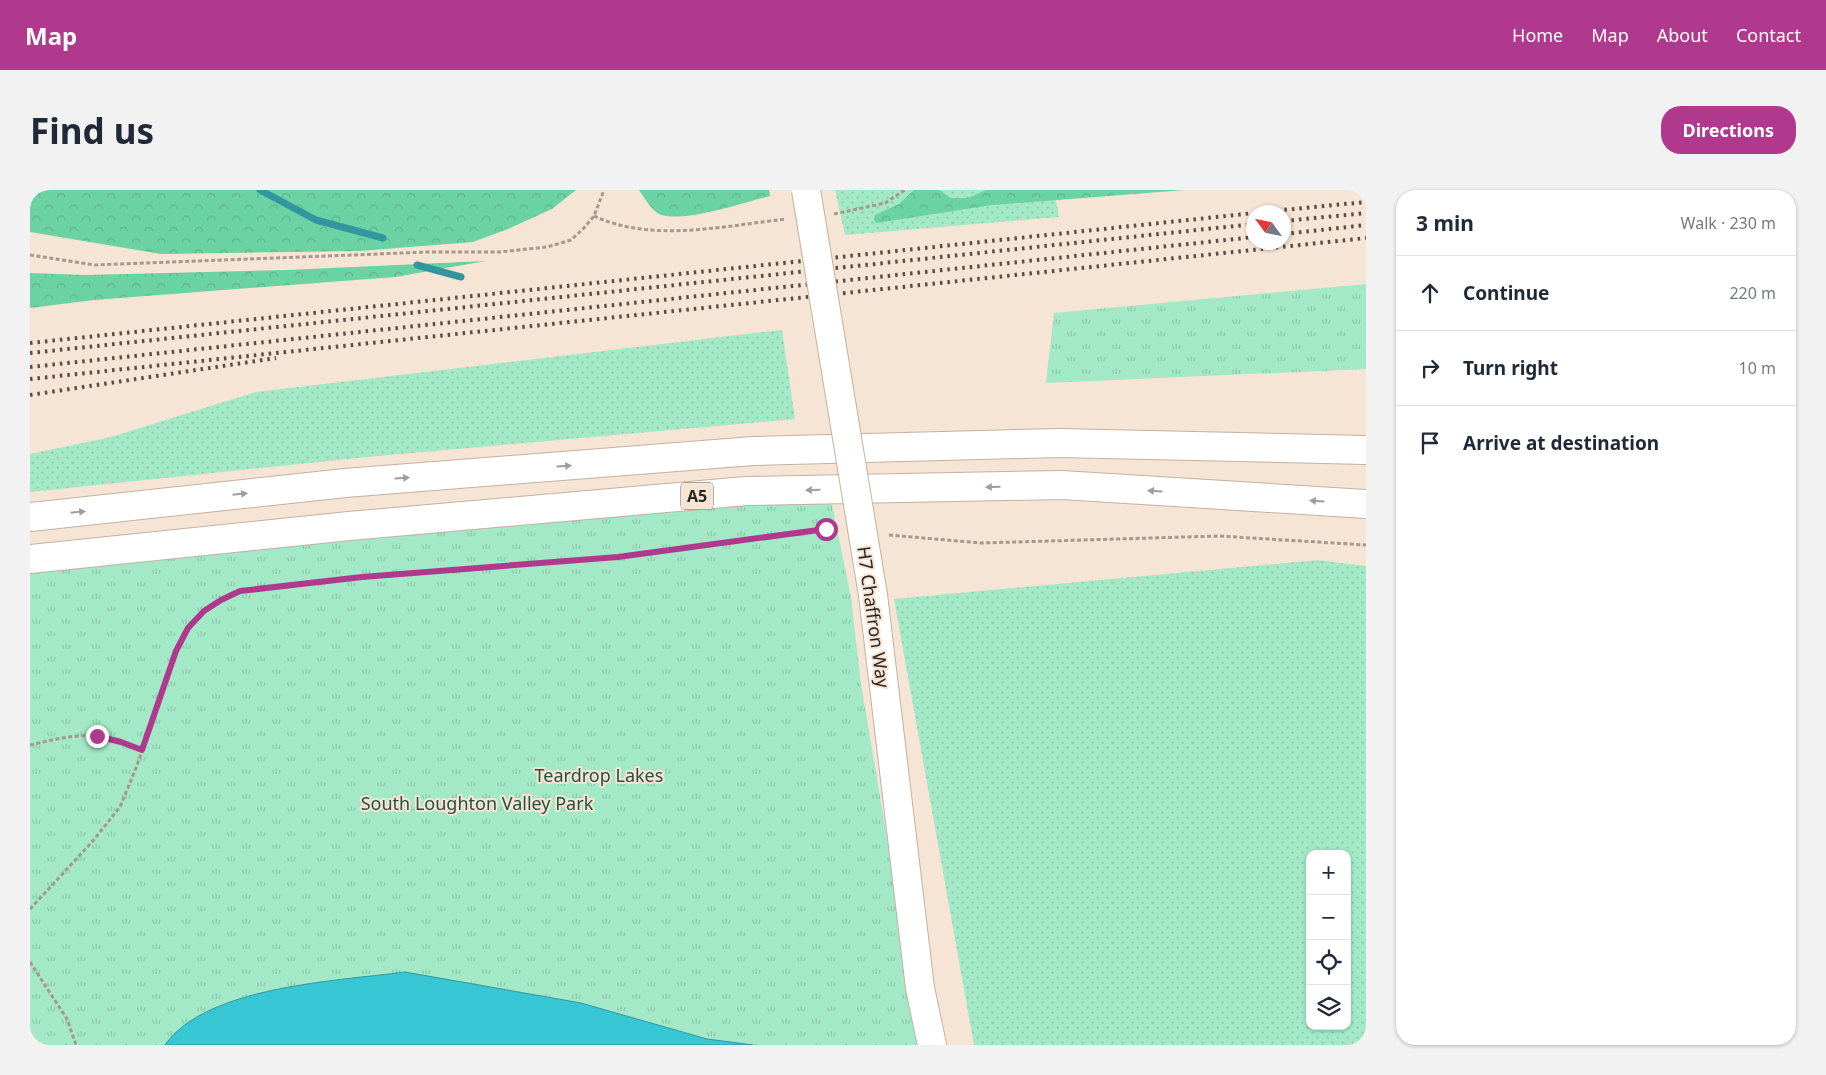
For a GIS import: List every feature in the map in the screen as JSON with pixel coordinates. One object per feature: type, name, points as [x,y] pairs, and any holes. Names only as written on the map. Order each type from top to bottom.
[{"type":"main road","name":"H7 Chaffron Way","points":[[806,190],[873,595],[920,988],[932,1045]]},
{"type":"main road","name":"A5","points":[[30,517],[344,483],[753,451],[1059,443],[1366,450]]},
{"type":"main road","name":"A5","points":[[30,559],[349,526],[746,491],[1062,485],[1366,504]]},
{"type":"path","points":[[30,255],[95,265],[428,252],[499,252],[547,247],[571,240],[584,229],[594,216],[604,190]]},
{"type":"path","points":[[844,213],[885,203],[904,190]]},
{"type":"path","points":[[594,216],[616,224],[643,229],[694,229],[752,223]]},
{"type":"path","points":[[30,909],[92,842],[120,807],[176,651],[188,628],[204,611],[240,591],[362,577],[618,557],[826,529],[845,531]]},
{"type":"path","points":[[884,534],[981,543],[1219,536],[1366,544]]},
{"type":"path","points":[[30,745],[61,738],[97,736],[142,750]]},
{"type":"path","points":[[30,962],[67,1019],[76,1045]]},
{"type":"green space","points":[[30,190],[576,190],[552,209],[473,242],[359,251],[161,254],[30,232]]},
{"type":"green space","points":[[639,190],[769,190],[770,196],[698,214],[670,216],[659,214],[653,210]]},
{"type":"green space","points":[[835,190],[1054,190],[1059,217],[845,235]]},
{"type":"green space","points":[[914,190],[939,190],[951,198],[968,198],[986,190],[1185,190],[992,205],[876,223],[875,215],[899,204]]},
{"type":"green space","points":[[486,261],[395,277],[94,300],[30,308],[30,273],[85,275],[287,270]]},
{"type":"green space","points":[[1366,284],[1366,369],[1046,383],[1054,313]]},
{"type":"green space","points":[[782,330],[795,419],[367,457],[30,492],[30,454],[111,437],[256,392]]},
{"type":"green space","name":"Teardrop Lakes","points":[[829,490],[851,597],[861,684],[922,1045],[30,1045],[30,559]]},
{"type":"green space","points":[[1318,560],[1366,566],[1366,1045],[974,1045],[894,599]]},
{"type":"water","points":[[405,972],[581,1003],[707,1039],[753,1045],[165,1045],[184,1025],[210,1010],[241,998],[310,983]]},
{"type":"waterway","points":[[260,190],[316,220],[383,238]]},
{"type":"waterway","points":[[417,265],[461,277]]},
{"type":"railway","points":[[1291,209],[1366,202]]},
{"type":"railway","points":[[1291,220],[1366,213]]},
{"type":"railway","points":[[30,343],[1246,214]]},
{"type":"railway","points":[[30,353],[1246,225]]},
{"type":"railway","points":[[1291,233],[1366,225]]},
{"type":"railway","points":[[30,367],[1246,238]]},
{"type":"railway","points":[[30,379],[1366,238]]},
{"type":"railway","points":[[30,395],[276,358]]},
{"type":"route","points":[[97,736],[142,750],[176,651],[188,628],[204,611],[240,591],[362,577],[618,557],[826,529]]},
{"type":"park label","name":"South Loughton Valley Park","points":[[477,803]]}]
